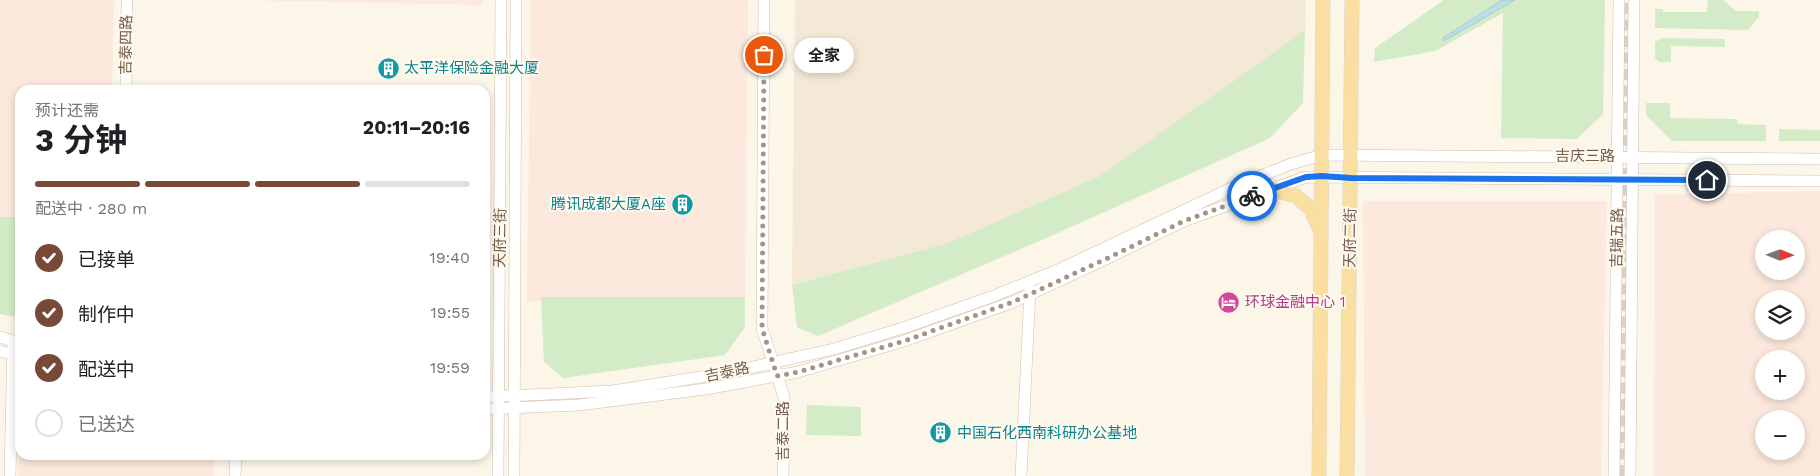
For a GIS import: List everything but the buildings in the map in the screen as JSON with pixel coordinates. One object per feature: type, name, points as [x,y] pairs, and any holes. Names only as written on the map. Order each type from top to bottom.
[{"type":"main road","name":"天府二街","points":[[1319,476],[1323,0]]},
{"type":"main road","name":"天府二街","points":[[1348,476],[1352,0]]},
{"type":"main road","points":[[1271,189],[1296,196],[1311,209],[1319,228],[1321,252]]},
{"type":"street","name":"吉泰四路","points":[[126,85],[127,0]]},
{"type":"street","name":"天府三街","points":[[498,476],[501,0]]},
{"type":"street","name":"天府三街","points":[[514,476],[516,0]]},
{"type":"street","name":"吉泰二路","points":[[764,0],[762,328],[784,397],[783,476]]},
{"type":"street","name":"吉瑞五路","points":[[1614,476],[1619,0]]},
{"type":"street","name":"吉瑞五路","points":[[1630,476],[1634,0]]},
{"type":"street","name":"吉泰路","points":[[490,397],[613,391],[709,376],[834,349],[906,327],[1031,281],[1238,185],[1291,164],[1322,154],[1351,154]]},
{"type":"street","name":"吉庆三路","points":[[1351,154],[1820,159]]},
{"type":"street","name":"吉泰路","points":[[490,409],[579,405],[706,389],[798,372],[904,341],[1013,302],[1184,221],[1271,189],[1306,177],[1351,178]]},
{"type":"street","name":"吉庆三路","points":[[1351,178],[1820,181]]},
{"type":"street","points":[[1021,476],[1031,281]]},
{"type":"street","points":[[0,337],[15,341]]},
{"type":"street","points":[[0,351],[15,355]]},
{"type":"street","points":[[10,476],[15,375]]},
{"type":"street","points":[[235,476],[236,460]]},
{"type":"shaded area","points":[[0,0],[114,0],[112,85],[15,85],[15,217],[0,217]]},
{"type":"shaded area","points":[[238,0],[482,0],[482,5]]},
{"type":"shaded area","points":[[531,0],[748,0],[745,297],[527,301]]},
{"type":"shaded area","points":[[795,0],[1306,0],[1305,30],[1100,176],[948,243],[792,285]]},
{"type":"shaded area","points":[[1820,191],[1820,476],[1654,476],[1655,195]]},
{"type":"shaded area","points":[[1363,201],[1607,201],[1601,476],[1365,476]]},
{"type":"shaded area","points":[[18,460],[214,460],[214,476],[18,476]]},
{"type":"green space","points":[[1444,0],[1605,0],[1603,114],[1577,139],[1501,138],[1503,13],[1435,51],[1374,62],[1375,48]]},
{"type":"green space","points":[[1708,0],[1723,0],[1736,11],[1759,11],[1759,17],[1748,30],[1655,28],[1655,9],[1663,9],[1663,12],[1707,12]]},
{"type":"green space","points":[[1305,30],[1303,103],[1270,138],[1051,236],[818,336],[797,327],[792,285],[948,243],[1100,176]]},
{"type":"green space","points":[[1662,38],[1725,39],[1725,47],[1671,46],[1671,62],[1659,62],[1655,58],[1655,42]]},
{"type":"green space","points":[[1646,103],[1670,103],[1670,118],[1737,119],[1738,124],[1766,125],[1766,141],[1672,141],[1646,115]]},
{"type":"green space","points":[[1779,129],[1820,130],[1820,141],[1779,141]]},
{"type":"green space","points":[[0,217],[15,217],[15,317],[0,314]]},
{"type":"green space","points":[[541,297],[745,297],[745,327],[725,355],[563,378],[544,362]]},
{"type":"green space","points":[[807,405],[861,407],[861,436],[806,435]]},
{"type":"water","points":[[1502,0],[1515,0],[1444,41],[1443,38]]},
{"type":"tunnel","points":[[1621,476],[1625,0]]},
{"type":"way so far","points":[[764,55],[762,328],[777,376],[798,372],[904,341],[1013,302],[1184,221],[1252,196]]},
{"type":"place","name":"全家","points":[[764,55]]},
{"type":"place","name":"太平洋保险金融大厦","points":[[388,68]]},
{"type":"place","name":"腾讯成都大厦A座","points":[[682,204]]},
{"type":"place","name":"环球金融中心 1","points":[[1229,302]]},
{"type":"place","name":"中国石化西南科研办公基地","points":[[941,433]]},
{"type":"route","points":[[1252,196],[1306,177],[1322,176],[1351,178],[1707,180]]}]
